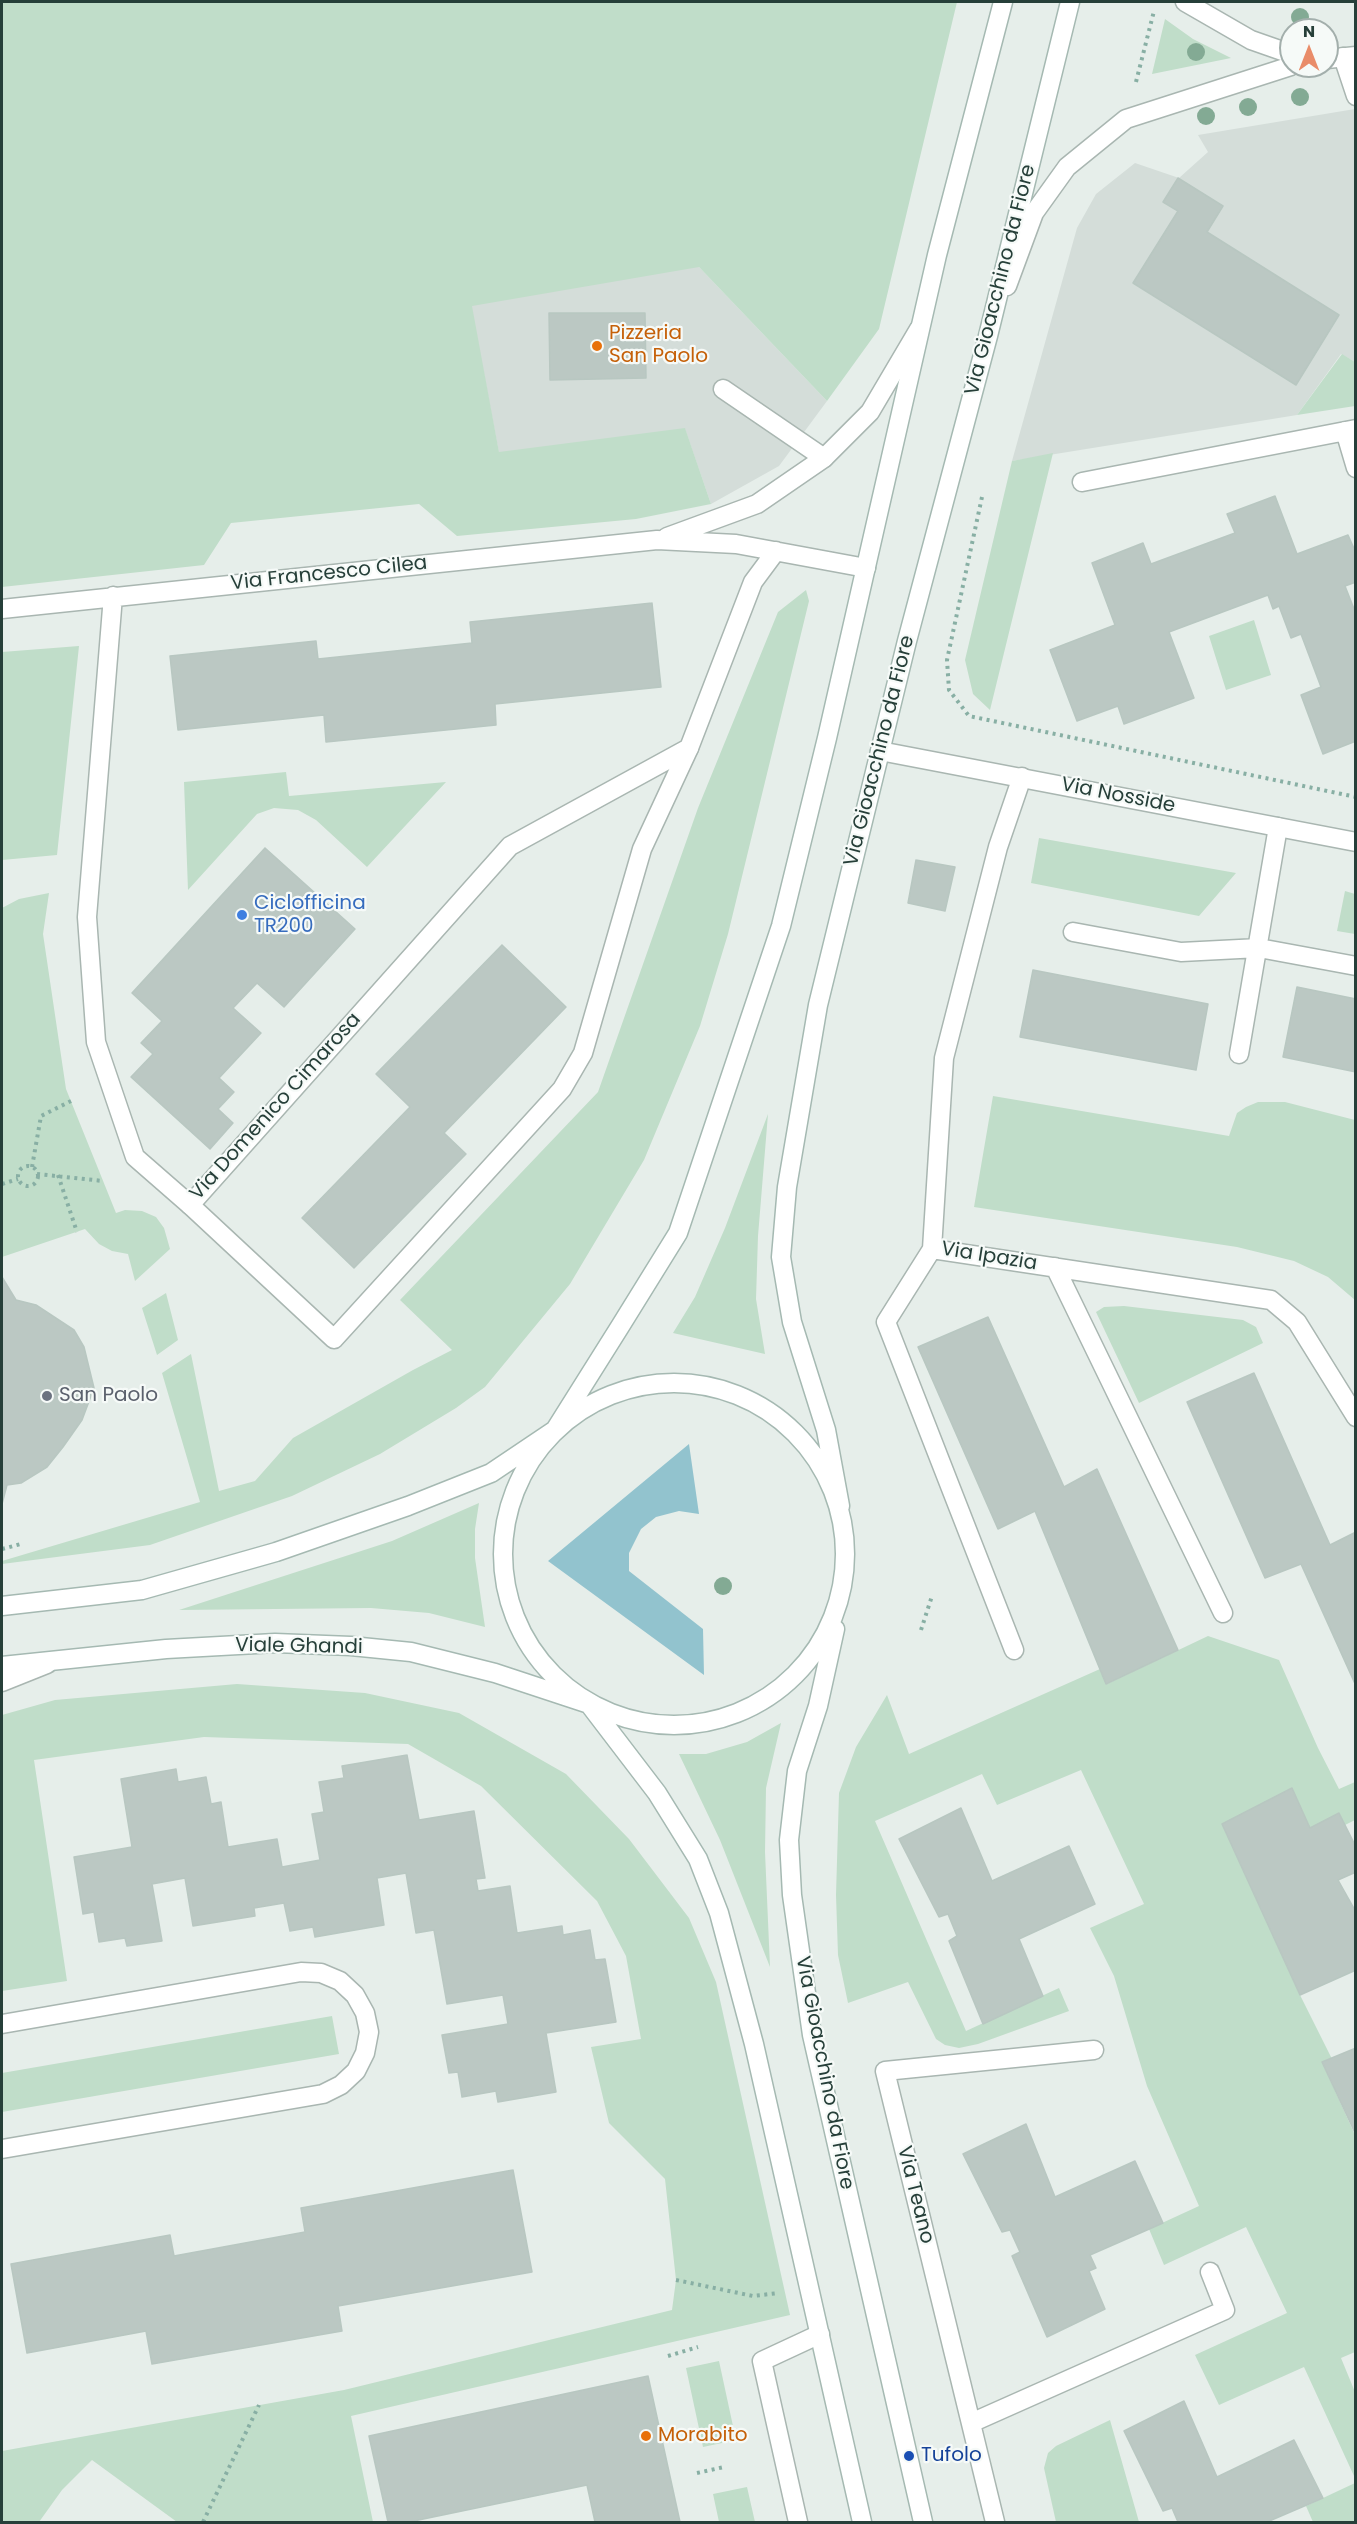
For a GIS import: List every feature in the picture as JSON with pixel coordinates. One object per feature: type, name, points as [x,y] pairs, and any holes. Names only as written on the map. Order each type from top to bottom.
[{"type":"street","points":[[2,1606],[142,1590],[276,1552],[408,1506],[491,1473],[555,1430],[596,1401],[644,1385],[694,1384],[742,1397],[785,1423],[819,1460],[840,1506],[847,1545],[844,1586],[826,1637],[793,1680],[747,1710],[695,1726],[640,1723],[589,1704],[552,1677],[524,1640],[507,1598],[502,1553],[508,1508],[526,1466],[555,1430],[678,1233],[781,926],[937,255],[1003,2]]},
{"type":"street","name":"Via Gioacchino da Fiore","points":[[840,1506],[826,1430],[792,1322],[781,1257],[788,1187],[818,1005],[907,641],[988,336],[1070,2]]},
{"type":"street","points":[[1185,2],[1251,40],[1279,50]]},
{"type":"street","points":[[1342,57],[1356,96]]},
{"type":"street","points":[[988,336],[1034,213],[1067,168],[1126,119],[1279,70]]},
{"type":"street","points":[[657,540],[710,523],[757,504],[824,458],[870,412],[921,325]]},
{"type":"street","points":[[723,389],[824,458]]},
{"type":"street","points":[[1082,482],[1350,430],[1356,468]]},
{"type":"street","points":[[657,540],[736,544],[866,568]]},
{"type":"street","name":"Via Francesco Cilea","points":[[2,609],[657,540]]},
{"type":"street","points":[[190,1205],[334,1339],[562,1089],[583,1053],[642,849],[688,748],[753,582],[776,551]]},
{"type":"street","name":"Via Domenico Cimarosa","points":[[113,596],[87,917],[96,1042],[135,1157],[190,1205],[510,846],[688,748]]},
{"type":"street","name":"Via Nosside","points":[[880,751],[1356,842]]},
{"type":"street","name":"Via Ipazia","points":[[1022,777],[998,847],[944,1058],[932,1249],[1271,1300],[1297,1322],[1356,1418]]},
{"type":"street","points":[[1239,1054],[1259,948],[1278,826]]},
{"type":"street","points":[[1073,932],[1181,952],[1259,948],[1356,966]]},
{"type":"street","points":[[932,1249],[886,1322],[1014,1650]]},
{"type":"street","points":[[1055,1267],[1223,1612]]},
{"type":"street","name":"Via Gioacchino da Fiore","points":[[844,1586],[818,1706],[796,1771],[789,1840],[792,1895],[812,2035],[923,2523]]},
{"type":"street","name":"Viale Ghandi","points":[[2,1666],[166,1649],[275,1643],[351,1646],[422,1654],[495,1673],[589,1704]]},
{"type":"street","points":[[2,1682],[58,1660]]},
{"type":"street","points":[[589,1704],[663,1803],[698,1859],[719,1913],[754,2044],[862,2523]]},
{"type":"street","points":[[2,2024],[301,1972],[321,1973],[340,1982],[355,1995],[364,2013],[369,2032],[365,2053],[356,2071],[341,2085],[323,2094],[2,2149]]},
{"type":"street","name":"Via Teano","points":[[995,2523],[885,2071],[1094,2050]]},
{"type":"street","points":[[971,2422],[1225,2310],[1210,2272]]},
{"type":"street","points":[[798,2523],[762,2361],[820,2334]]},
{"type":"path","points":[[32,1167],[21,1168],[18,1179],[22,1185],[30,1186],[37,1181],[37,1174],[32,1167],[41,1116],[71,1101]]},
{"type":"path","points":[[37,1174],[103,1181]]},
{"type":"path","points":[[58,1175],[77,1232]]},
{"type":"path","points":[[2,1184],[18,1179]]},
{"type":"path","points":[[2,1549],[21,1544]]},
{"type":"path","points":[[921,1630],[932,1596]]},
{"type":"path","points":[[676,2280],[753,2296],[785,2292]]},
{"type":"path","points":[[668,2356],[698,2347]]},
{"type":"path","points":[[203,2523],[259,2405]]},
{"type":"path","points":[[696,2473],[724,2467]]},
{"type":"shaded area","points":[[1355,109],[1355,362],[1341,354],[1297,415],[1012,461],[1077,228],[1096,194],[1135,163],[1179,178],[1208,152],[1198,135]]},
{"type":"shaded area","points":[[448,118],[699,267],[827,401],[779,466],[711,504],[685,429],[499,453],[471,306]]},
{"type":"green space","points":[[2,2],[957,2],[879,329],[827,401],[699,267],[472,306],[499,452],[685,428],[711,504],[636,519],[457,536],[419,504],[231,523],[204,565],[2,587]]},
{"type":"green space","points":[[1165,19],[1193,39],[1231,58],[1152,74]]},
{"type":"green space","points":[[1342,354],[1355,362],[1355,406],[1297,415]]},
{"type":"green space","points":[[1053,453],[990,710],[973,694],[965,660],[1012,461]]},
{"type":"green space","points":[[806,590],[809,601],[728,934],[700,1026],[644,1160],[570,1284],[485,1387],[456,1408],[380,1454],[292,1496],[150,1545],[2,1564],[2,1561],[200,1502],[162,1373],[191,1354],[219,1491],[255,1481],[293,1438],[452,1350],[400,1300],[598,1092],[698,808],[778,612]]},
{"type":"green space","points":[[1254,620],[1271,675],[1226,690],[1209,636]]},
{"type":"green space","points":[[79,646],[57,855],[2,860],[2,652]]},
{"type":"green space","points":[[286,772],[289,796],[446,782],[367,867],[316,820],[298,810],[274,808],[257,814],[188,890],[184,782]]},
{"type":"green space","points":[[1039,838],[1236,873],[1199,916],[1031,883]]},
{"type":"green space","points":[[1345,891],[1355,894],[1355,934],[1337,931]]},
{"type":"green space","points":[[49,893],[43,934],[66,1089],[116,1213],[125,1210],[142,1211],[156,1217],[164,1228],[170,1249],[135,1281],[128,1254],[112,1251],[99,1244],[85,1229],[2,1257],[2,908],[19,899]]},
{"type":"green space","points":[[993,1096],[1229,1136],[1237,1113],[1258,1102],[1285,1102],[1355,1120],[1355,1300],[1328,1277],[1294,1261],[1237,1247],[974,1207]]},
{"type":"green space","points":[[768,1114],[758,1236],[756,1299],[765,1354],[673,1333],[695,1297],[725,1228]]},
{"type":"green space","points":[[166,1293],[178,1340],[157,1355],[142,1308]]},
{"type":"green space","points":[[1124,1306],[1243,1320],[1256,1327],[1263,1343],[1139,1403],[1096,1312],[1104,1307]]},
{"type":"green space","points":[[479,1503],[475,1529],[475,1558],[485,1627],[429,1613],[371,1608],[179,1610],[392,1541]]},
{"type":"green space","points":[[1208,1636],[1279,1660],[1339,1789],[1355,1782],[1355,1820],[1345,1825],[1339,1813],[1310,1828],[1292,1788],[1222,1824],[1300,1995],[1332,2059],[1322,2062],[1355,2135],[1355,2352],[1341,2358],[1355,2392],[1354,2476],[1304,2367],[1219,2405],[1195,2355],[1287,2313],[1246,2227],[1164,2265],[1149,2229],[1199,2206],[1147,2086],[1114,1976],[1090,1928],[1144,1904],[1081,1770],[997,1805],[982,1774],[875,1821],[966,2031],[1059,1988],[1069,2011],[978,2044],[959,2048],[945,2045],[936,2039],[908,1982],[848,2003],[838,1955],[836,1895],[839,1793],[856,1747],[887,1695],[909,1754],[1100,1669],[1107,1684]]},
{"type":"green space","points":[[237,1684],[365,1693],[459,1713],[566,1774],[629,1839],[689,1918],[716,1982],[790,2315],[351,2416],[373,2522],[177,2522],[92,2460],[62,2490],[39,2522],[2,2522],[2,2451],[344,2390],[672,2310],[676,2280],[665,2179],[609,2123],[591,2047],[641,2039],[626,1956],[597,1901],[481,1786],[408,1744],[204,1737],[34,1760],[67,1981],[2,1991],[2,1715],[55,1700]]},
{"type":"green space","points":[[781,1723],[766,1788],[765,1852],[770,1967],[720,1840],[679,1754],[706,1754],[747,1742]]},
{"type":"green space","points":[[332,2016],[339,2054],[2,2112],[2,2073]]},
{"type":"green space","points":[[719,2361],[736,2440],[703,2447],[686,2368]]},
{"type":"green space","points":[[1110,2420],[1139,2522],[1056,2522],[1044,2468],[1048,2453],[1056,2446]]},
{"type":"green space","points":[[1355,2483],[1355,2522],[1313,2522],[1306,2506]]},
{"type":"green space","points":[[747,2487],[755,2522],[719,2522],[713,2494]]},
{"type":"water","points":[[689,1444],[699,1514],[679,1511],[656,1517],[641,1529],[629,1553],[629,1571],[703,1629],[704,1675],[548,1561]]},
{"type":"building","points":[[1178,178],[1223,206],[1207,232],[1339,315],[1296,385],[1133,283],[1178,211],[1163,202]]},
{"type":"building","name":"Pizzeria San Paolo","points":[[549,313],[645,313],[646,378],[550,380]]},
{"type":"building","points":[[1275,496],[1297,554],[1348,535],[1356,553],[1356,582],[1345,586],[1356,614],[1356,741],[1323,754],[1301,695],[1321,687],[1301,634],[1291,638],[1279,606],[1273,609],[1268,595],[1169,632],[1194,698],[1124,724],[1118,706],[1077,721],[1050,650],[1115,625],[1092,563],[1143,543],[1151,564],[1235,533],[1227,514]]},
{"type":"building","points":[[652,603],[661,687],[495,704],[496,725],[326,742],[324,715],[178,730],[170,656],[316,641],[318,659],[472,643],[470,622]]},
{"type":"building","points":[[265,848],[355,929],[284,1007],[257,983],[233,1008],[261,1033],[219,1078],[234,1092],[218,1109],[233,1123],[210,1149],[131,1077],[153,1054],[141,1043],[162,1021],[132,993]]},
{"type":"building","points":[[916,860],[955,867],[945,911],[908,903]]},
{"type":"building","points":[[502,945],[566,1007],[444,1133],[466,1154],[354,1268],[302,1218],[410,1107],[376,1074]]},
{"type":"building","points":[[1033,970],[1208,1004],[1196,1070],[1020,1037]]},
{"type":"building","points":[[1297,987],[1356,999],[1356,1072],[1283,1057]]},
{"type":"building","name":"San Paolo","points":[[2,1277],[16,1300],[36,1305],[74,1330],[84,1347],[94,1388],[82,1420],[63,1447],[47,1467],[21,1483],[7,1485],[2,1504]]},
{"type":"building","points":[[988,1317],[1064,1487],[1097,1469],[1178,1650],[1106,1684],[1035,1511],[998,1529],[918,1347]]},
{"type":"building","points":[[1254,1373],[1330,1545],[1356,1532],[1356,1686],[1301,1564],[1265,1578],[1187,1402]]},
{"type":"building","points":[[407,1755],[419,1820],[474,1811],[485,1878],[476,1879],[478,1891],[510,1886],[517,1933],[562,1926],[563,1935],[590,1930],[595,1960],[605,1959],[616,2022],[546,2033],[556,2092],[498,2102],[496,2091],[462,2097],[458,2072],[449,2073],[442,2035],[508,2024],[503,1995],[447,2004],[434,1930],[416,1933],[406,1873],[377,1878],[384,1925],[315,1937],[313,1927],[290,1931],[284,1903],[254,1908],[255,1916],[193,1926],[185,1878],[152,1884],[162,1941],[127,1946],[125,1938],[99,1942],[94,1912],[83,1914],[74,1857],[132,1847],[121,1779],[176,1769],[178,1782],[206,1777],[211,1804],[221,1802],[228,1847],[277,1839],[282,1867],[320,1860],[312,1814],[324,1812],[319,1782],[344,1778],[342,1766]]},
{"type":"building","points":[[1292,1788],[1310,1828],[1339,1813],[1356,1847],[1356,1872],[1338,1880],[1356,1912],[1356,1970],[1300,1995],[1222,1824]]},
{"type":"building","points":[[961,1808],[992,1881],[1069,1846],[1095,1904],[1019,1939],[1043,1996],[983,2024],[949,1941],[957,1936],[948,1914],[939,1917],[899,1839]]},
{"type":"building","points":[[1356,2048],[1356,2135],[1322,2062]]},
{"type":"building","points":[[1026,2124],[1055,2197],[1135,2161],[1163,2223],[1090,2255],[1096,2268],[1089,2271],[1105,2309],[1047,2337],[1012,2256],[1020,2252],[1010,2230],[1002,2232],[963,2154]]},
{"type":"building","points":[[513,2170],[532,2272],[338,2306],[342,2331],[152,2364],[146,2331],[27,2353],[11,2264],[170,2235],[174,2256],[305,2232],[301,2208]]},
{"type":"building","points":[[648,2376],[680,2522],[595,2522],[587,2485],[409,2522],[388,2522],[369,2436]]},
{"type":"building","points":[[1184,2401],[1217,2477],[1294,2440],[1323,2498],[1267,2522],[1178,2522],[1172,2508],[1163,2511],[1124,2431]]},
{"type":"place","name":"Pizzeria San Paolo","points":[[597,346]]},
{"type":"place","name":"Ciclofficina TR200","points":[[242,915]]},
{"type":"place","name":"San Paolo","points":[[47,1396]]},
{"type":"place","name":"Morabito","points":[[646,2436]]},
{"type":"place","name":"Tufolo","points":[[909,2456]]}]
